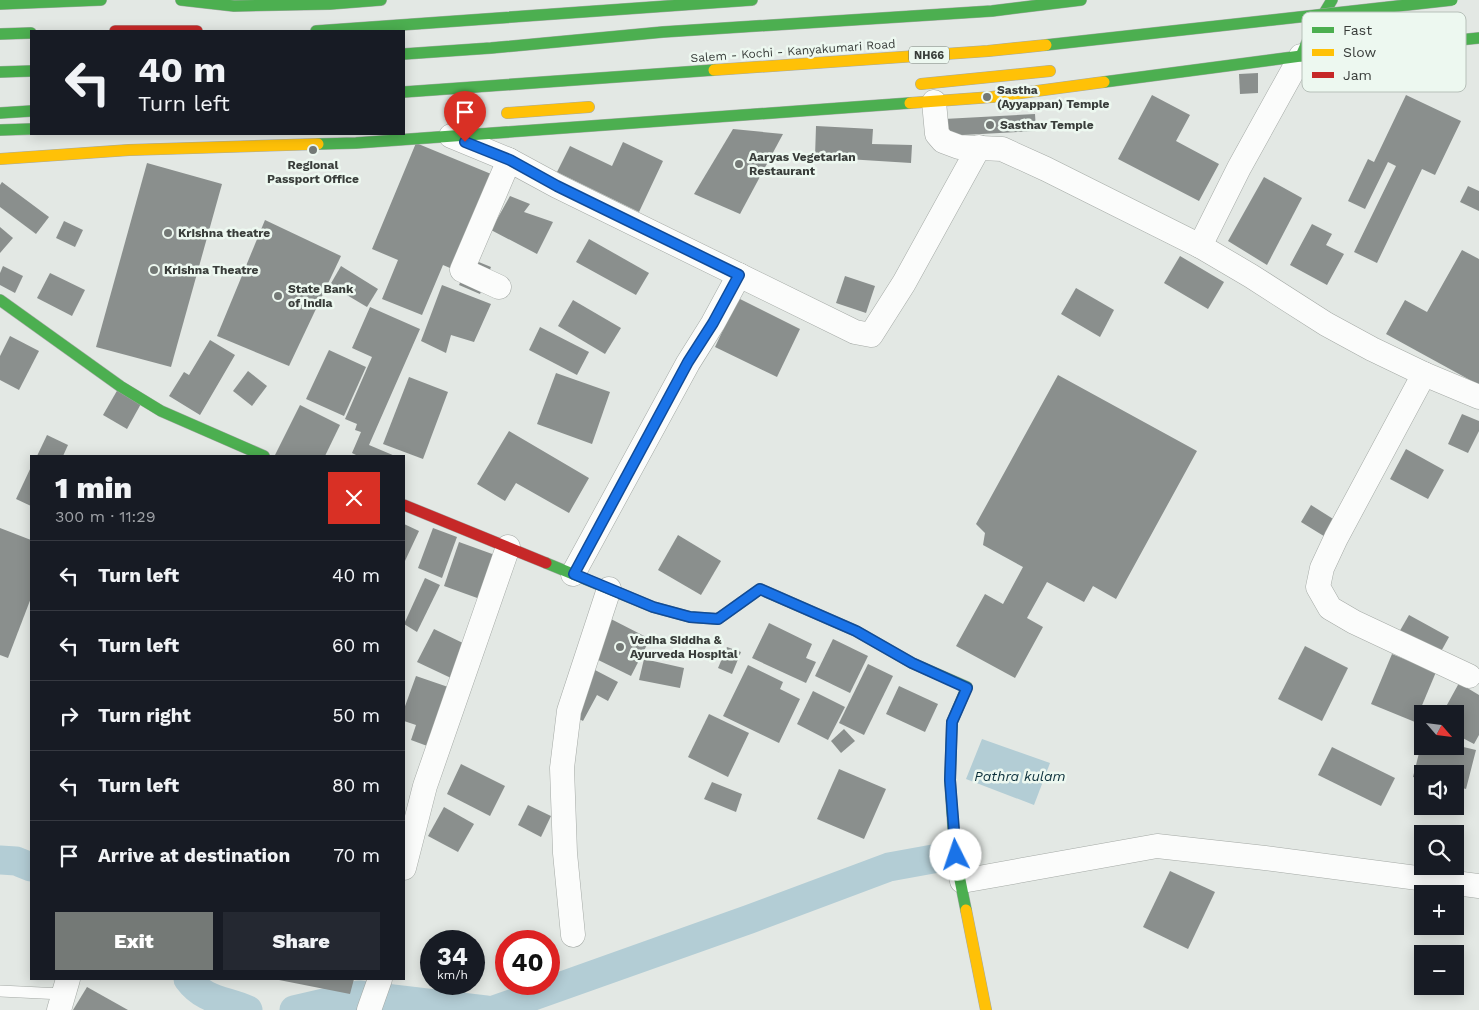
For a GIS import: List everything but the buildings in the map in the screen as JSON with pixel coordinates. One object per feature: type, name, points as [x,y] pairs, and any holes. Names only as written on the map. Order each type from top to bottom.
[{"type":"main road","points":[[0,4],[92,0]]},
{"type":"main road","points":[[181,0],[234,6],[330,4],[381,0]]},
{"type":"main road","points":[[330,30],[752,0]]},
{"type":"main road","points":[[405,54],[663,32],[992,11],[1081,0]]},
{"type":"main road","points":[[1324,12],[1332,0]]},
{"type":"main road","name":"Salem - Kochi - Kanyakumari Road","points":[[1343,12],[1452,0]]},
{"type":"main road","name":"Salem - Kochi - Kanyakumari Road","points":[[405,92],[988,51],[1302,16]]},
{"type":"main road","points":[[0,34],[30,33]]},
{"type":"main road","points":[[1466,39],[1479,38]]},
{"type":"main road","points":[[0,159],[129,150],[356,143],[794,113],[992,97],[1302,46]]},
{"type":"main road","points":[[914,85],[1062,70]]},
{"type":"main road","points":[[0,72],[30,71]]},
{"type":"main road","points":[[500,113],[598,107]]},
{"type":"main road","points":[[0,113],[30,111]]},
{"type":"main road","points":[[0,130],[30,129]]},
{"type":"main road","points":[[0,300],[120,386],[161,411],[260,455]]},
{"type":"main road","points":[[405,505],[653,607],[690,617],[718,619],[760,589],[856,631],[912,663],[967,688],[952,722],[950,780],[956,855],[986,1010]]},
{"type":"street","points":[[1200,246],[1302,46]]},
{"type":"street","points":[[934,102],[937,134],[942,141],[959,147],[1002,149],[1200,246],[1326,324],[1372,349],[1424,374],[1479,397]]},
{"type":"street","points":[[450,136],[510,160],[557,186],[855,332],[871,335],[904,283],[979,147]]},
{"type":"street","points":[[499,287],[462,270],[510,160]]},
{"type":"street","points":[[574,574],[688,362],[713,323],[739,275]]},
{"type":"street","points":[[1424,374],[1336,538],[1322,568],[1318,587],[1330,608],[1354,622],[1469,676]]},
{"type":"street","points":[[405,864],[425,786],[508,547]]},
{"type":"street","points":[[573,934],[565,853],[562,768],[568,710],[609,589]]},
{"type":"street","points":[[962,881],[1157,846],[1275,859],[1479,886]]},
{"type":"street","points":[[369,1010],[380,980]]},
{"type":"lane","points":[[0,991],[63,994]]},
{"type":"water","name":"Pathra kulam","points":[[982,739],[1050,763],[1034,805],[966,779]]},
{"type":"waterway","points":[[494,1010],[750,919],[889,867],[955,855]]},
{"type":"waterway","points":[[0,860],[16,861],[30,867]]},
{"type":"waterway","points":[[189,980],[208,996],[248,1010]]},
{"type":"waterway","points":[[294,1010],[359,995],[486,1010]]},
{"type":"traffic: fast","points":[[0,4],[101,0]]},
{"type":"traffic: fast","points":[[181,0],[234,6],[330,4],[381,0]]},
{"type":"traffic: fast","points":[[330,30],[752,0]]},
{"type":"traffic: fast","points":[[405,54],[663,32],[992,11],[1081,0]]},
{"type":"traffic: fast","points":[[1325,12],[1332,0]]},
{"type":"traffic: fast","points":[[1344,12],[1452,0]]},
{"type":"traffic: fast","points":[[1046,45],[1302,17]]},
{"type":"traffic: fast","points":[[0,34],[30,33]]},
{"type":"traffic: fast","points":[[1466,39],[1479,38]]},
{"type":"traffic: fast","points":[[1104,82],[1302,56]]},
{"type":"traffic: fast","points":[[405,92],[714,70]]},
{"type":"traffic: fast","points":[[0,72],[30,71]]},
{"type":"traffic: fast","points":[[318,144],[356,143],[910,103]]},
{"type":"traffic: fast","points":[[0,113],[30,111]]},
{"type":"traffic: fast","points":[[0,130],[30,129]]},
{"type":"traffic: fast","points":[[0,300],[120,386],[161,411],[262,455]]},
{"type":"traffic: fast","points":[[546,563],[653,607],[690,617],[718,619],[760,589],[856,631],[912,663],[967,687],[952,722],[950,780],[955,855],[966,910]]},
{"type":"traffic: slow","points":[[714,70],[988,51],[1046,45]]},
{"type":"traffic: slow","points":[[921,84],[1050,71]]},
{"type":"traffic: slow","points":[[910,103],[992,97],[1104,82]]},
{"type":"traffic: slow","points":[[507,113],[589,107]]},
{"type":"traffic: slow","points":[[0,159],[129,150],[318,144]]},
{"type":"traffic: slow","points":[[966,910],[986,1010]]},
{"type":"traffic: jam","points":[[405,505],[546,563]]},
{"type":"place","name":"Sastha (Ayyappan) Temple","points":[[987,97]]},
{"type":"place","name":"Sasthav Temple","points":[[990,125]]},
{"type":"place","name":"Regional Passport Office","points":[[313,150]]},
{"type":"place","name":"Aaryas Vegetarian Restaurant","points":[[739,164]]},
{"type":"place","name":"Krishna theatre","points":[[168,233]]},
{"type":"place","name":"Krishna Theatre","points":[[154,270]]},
{"type":"place","name":"State Bank of India","points":[[278,296]]},
{"type":"place","name":"Vedha Siddha & Ayurveda Hospital","points":[[620,647]]},
{"type":"route","points":[[465,142],[510,160],[557,186],[739,275],[713,323],[688,362],[574,574],[653,607],[690,617],[718,619],[760,589],[856,631],[912,663],[967,688],[952,722],[950,780],[956,855]]}]
